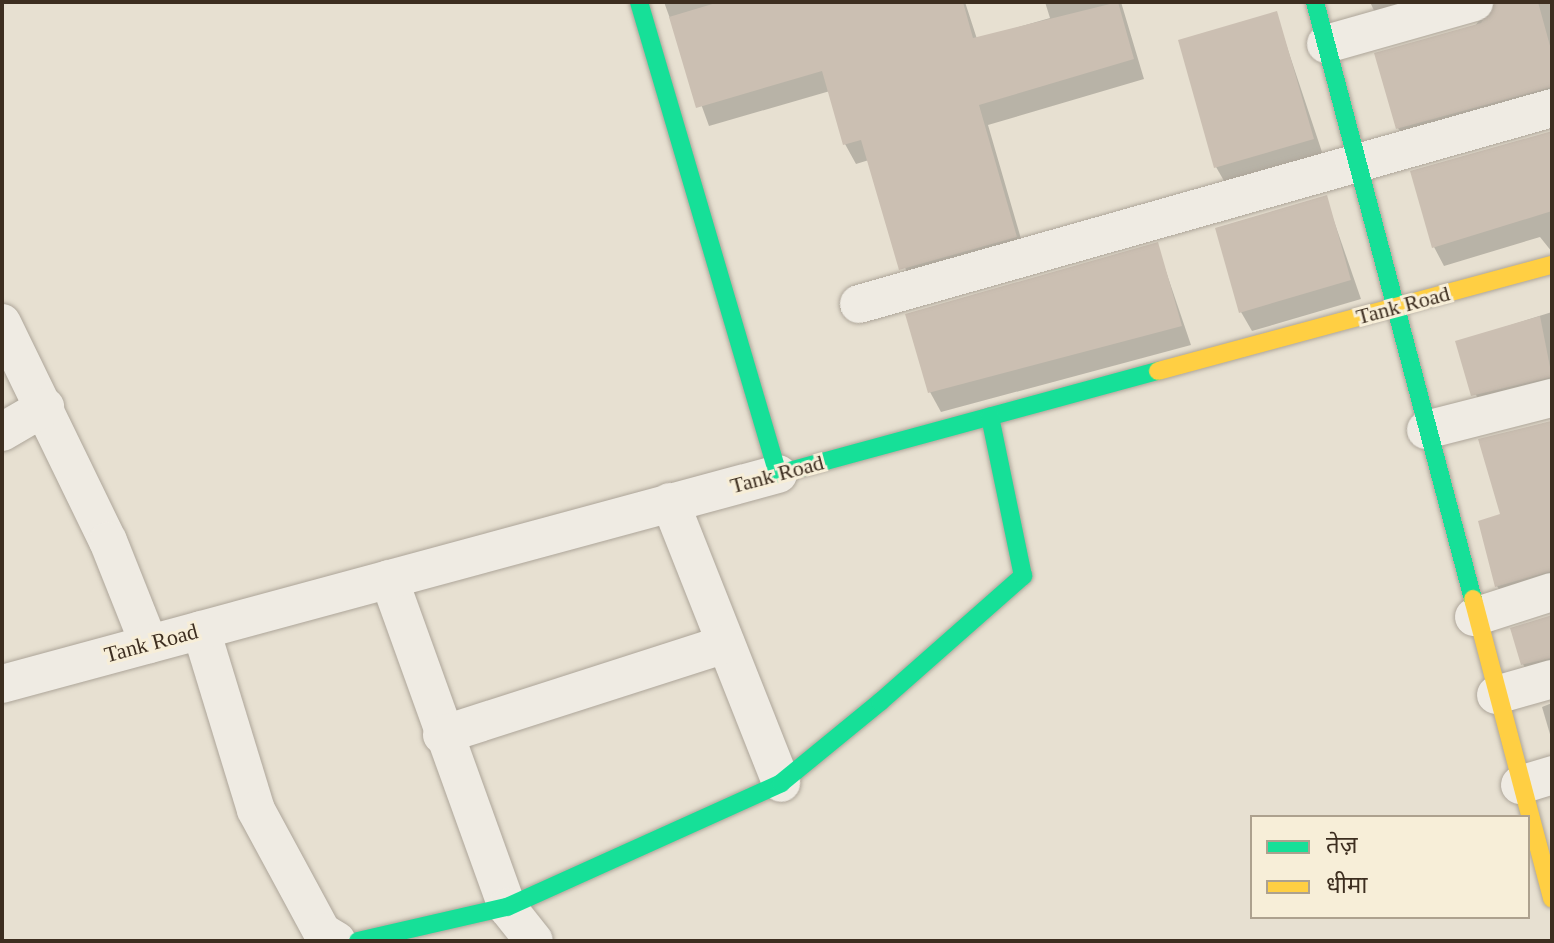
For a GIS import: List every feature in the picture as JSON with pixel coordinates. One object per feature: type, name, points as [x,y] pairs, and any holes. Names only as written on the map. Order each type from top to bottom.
[{"type":"street","points":[[639,2],[778,474]]},
{"type":"street","points":[[1315,2],[1496,695],[1536,780],[1549,879]]},
{"type":"street","points":[[1326,44],[1474,2]]},
{"type":"street","points":[[859,304],[1354,160],[1552,108]]},
{"type":"street","name":"Tank Road","points":[[2,684],[1552,265]]},
{"type":"street","points":[[2,323],[45,407],[149,644]]},
{"type":"street","points":[[1426,430],[1552,398]]},
{"type":"street","points":[[2,432],[45,407]]},
{"type":"street","points":[[378,939],[507,907],[781,783],[1023,576],[990,416]]},
{"type":"street","points":[[670,502],[781,783]]},
{"type":"street","points":[[389,579],[442,735],[507,907],[534,941]]},
{"type":"street","points":[[1474,617],[1552,592]]},
{"type":"street","points":[[201,630],[256,810],[322,932],[337,941]]},
{"type":"street","points":[[442,735],[726,644]]},
{"type":"street","points":[[1496,695],[1552,679]]},
{"type":"building","points":[[719,2],[963,2],[973,38],[1118,2],[1134,59],[979,105],[1017,237],[899,270],[861,140],[843,145],[822,71],[696,108],[669,17]]},
{"type":"building","points":[[1495,2],[1538,2],[1552,53],[1552,87],[1396,129],[1374,53],[1481,23]]},
{"type":"building","points":[[1277,11],[1314,139],[1214,168],[1178,40]]},
{"type":"building","points":[[1552,131],[1552,211],[1432,248],[1410,171]]},
{"type":"building","points":[[1327,195],[1351,280],[1239,313],[1215,228]]},
{"type":"building","points":[[1158,242],[1182,326],[928,393],[905,314]]},
{"type":"building","points":[[1540,316],[1552,377],[1471,396],[1455,341]]},
{"type":"building","points":[[1551,421],[1552,571],[1495,587],[1478,521],[1500,514],[1478,439]]},
{"type":"building","points":[[1552,615],[1552,658],[1521,665],[1510,628]]},
{"type":"traffic: fast","points":[[639,2],[778,474],[1158,371]]},
{"type":"traffic: fast","points":[[1315,2],[1473,599]]},
{"type":"traffic: fast","points":[[358,941],[507,907],[781,783],[880,702],[1023,576],[990,416]]},
{"type":"traffic: slow","points":[[1158,371],[1552,265]]},
{"type":"traffic: slow","points":[[1473,599],[1530,815]]},
{"type":"traffic: slow","points":[[1530,815],[1552,899]]}]
